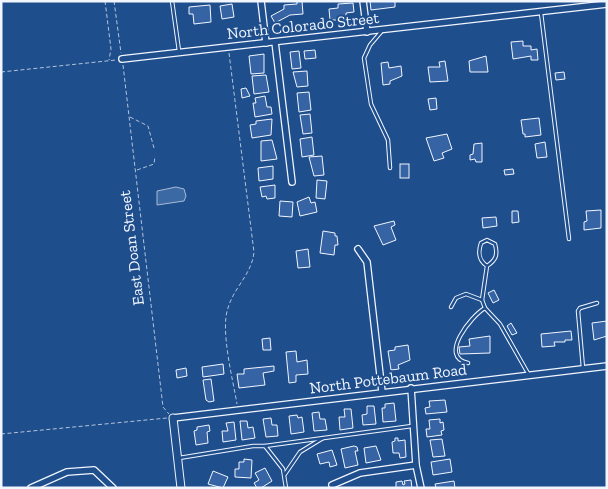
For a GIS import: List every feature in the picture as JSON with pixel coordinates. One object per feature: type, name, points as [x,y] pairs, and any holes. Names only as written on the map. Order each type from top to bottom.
[{"type":"street","points":[[261,1],[266,43]]},
{"type":"street","points":[[363,1],[367,32]]},
{"type":"street","name":"North Colorado Street","points":[[122,59],[607,4]]},
{"type":"street","points":[[275,42],[292,182]]},
{"type":"street","points":[[358,249],[367,262],[382,392]]},
{"type":"street","name":"North Pottebaum Road","points":[[173,418],[607,366]]},
{"type":"street","points":[[411,388],[416,465],[421,488]]},
{"type":"street","points":[[173,418],[181,488]]},
{"type":"street","points":[[332,485],[360,473],[416,465]]},
{"type":"street","points":[[32,488],[67,472],[94,470],[113,488]]},
{"type":"lane","points":[[172,1],[179,53]]},
{"type":"lane","points":[[541,12],[569,239]]},
{"type":"lane","points":[[382,30],[370,45],[364,58],[371,104],[388,140],[390,168]]},
{"type":"lane","points":[[487,266],[479,257],[481,243],[487,240],[495,244],[497,250],[496,258],[487,266],[482,300],[486,308],[500,324],[529,375]]},
{"type":"lane","points":[[451,308],[452,303],[461,295],[472,295],[482,300]]},
{"type":"lane","points":[[584,368],[578,311],[580,308],[597,303]]},
{"type":"lane","points":[[468,364],[461,362],[457,358],[455,349],[457,342],[472,319],[486,308]]},
{"type":"lane","points":[[178,458],[253,446],[414,426]]},
{"type":"lane","points":[[284,475],[300,452],[325,437]]},
{"type":"lane","points":[[265,446],[283,469],[286,488]]},
{"type":"path","points":[[105,1],[111,49],[109,61]]},
{"type":"path","name":"East Doan Street","points":[[114,1],[163,408],[173,418]]},
{"type":"path","points":[[229,48],[254,252],[252,266],[239,285],[228,307],[224,321],[238,409]]},
{"type":"path","points":[[1,72],[122,59]]},
{"type":"path","points":[[129,117],[148,126],[154,148]]},
{"type":"path","points":[[135,171],[154,164],[155,156]]},
{"type":"path","points":[[1,434],[173,418]]},
{"type":"water","points":[[176,187],[184,189],[186,196],[184,201],[157,205],[157,191]]},
{"type":"building","points":[[297,1],[302,1],[303,14],[290,15],[275,23],[271,16],[284,9],[284,5],[297,4]]},
{"type":"building","points":[[370,1],[395,1],[395,7],[371,10]]},
{"type":"building","points":[[353,3],[354,12],[346,13],[346,20],[330,20],[329,9],[338,8],[338,4]]},
{"type":"building","points":[[232,4],[234,17],[222,19],[220,6]]},
{"type":"building","points":[[210,5],[211,22],[194,24],[193,14],[189,14],[189,7]]},
{"type":"building","points":[[523,41],[523,46],[531,46],[531,50],[537,49],[538,60],[531,60],[531,56],[513,59],[511,42]]},
{"type":"building","points":[[315,50],[316,58],[305,59],[304,51]]},
{"type":"building","points":[[299,51],[301,68],[292,69],[290,52]]},
{"type":"building","points":[[264,54],[264,73],[251,74],[249,56]]},
{"type":"building","points":[[486,56],[488,72],[470,72],[469,61]]},
{"type":"building","points":[[445,61],[448,81],[430,82],[428,67],[440,67],[439,62]]},
{"type":"building","points":[[388,62],[389,68],[401,66],[402,76],[390,81],[390,84],[383,85],[381,63]]},
{"type":"building","points":[[307,71],[308,86],[297,87],[293,72]]},
{"type":"building","points":[[564,72],[565,79],[556,80],[555,73]]},
{"type":"building","points":[[266,75],[269,92],[254,94],[252,76]]},
{"type":"building","points":[[246,88],[250,96],[242,98],[241,89]]},
{"type":"building","points":[[309,92],[311,110],[299,112],[297,93]]},
{"type":"building","points":[[265,96],[267,107],[271,107],[272,114],[255,117],[253,103],[256,103],[255,98]]},
{"type":"building","points":[[436,98],[437,109],[430,110],[428,99]]},
{"type":"building","points":[[310,114],[312,133],[303,134],[300,115]]},
{"type":"building","points":[[539,118],[541,135],[525,137],[521,120]]},
{"type":"building","points":[[272,119],[271,135],[252,138],[250,125],[256,124],[256,121]]},
{"type":"building","points":[[447,134],[452,149],[442,153],[444,158],[434,161],[426,138]]},
{"type":"building","points":[[312,137],[314,155],[302,157],[300,139]]},
{"type":"building","points":[[272,140],[277,159],[261,161],[261,141]]},
{"type":"building","points":[[545,142],[547,157],[537,158],[535,144]]},
{"type":"building","points":[[482,143],[482,162],[476,162],[475,159],[470,160],[474,144]]},
{"type":"building","points":[[322,156],[324,175],[314,176],[309,157]]},
{"type":"building","points":[[400,164],[409,164],[409,178],[400,178]]},
{"type":"building","points":[[273,166],[273,179],[259,181],[258,168]]},
{"type":"building","points":[[513,169],[514,174],[505,175],[504,170]]},
{"type":"building","points":[[317,180],[327,181],[325,199],[316,198]]},
{"type":"building","points":[[275,185],[275,198],[267,199],[266,196],[262,197],[260,187]]},
{"type":"building","points":[[309,197],[311,203],[315,202],[317,212],[300,216],[297,202]]},
{"type":"building","points":[[280,201],[293,202],[292,217],[279,216]]},
{"type":"building","points":[[601,210],[601,228],[584,230],[584,222],[587,221],[586,211]]},
{"type":"building","points":[[512,211],[518,211],[519,222],[512,223]]},
{"type":"building","points":[[496,217],[497,226],[483,228],[482,218]]},
{"type":"building","points":[[394,221],[395,225],[391,227],[396,240],[383,245],[374,226]]},
{"type":"building","points":[[323,231],[335,233],[335,236],[337,236],[338,245],[335,245],[334,255],[320,253]]},
{"type":"building","points":[[308,249],[310,267],[298,268],[296,251]]},
{"type":"building","points":[[494,290],[499,300],[493,303],[488,293]]},
{"type":"building","points":[[607,321],[607,336],[594,340],[592,323]]},
{"type":"building","points":[[511,323],[517,333],[512,335],[507,326]]},
{"type":"building","points":[[571,331],[572,340],[554,342],[555,346],[542,347],[541,334]]},
{"type":"building","points":[[490,336],[490,353],[460,354],[459,347],[470,346],[469,339]]},
{"type":"building","points":[[270,338],[271,350],[263,350],[262,339]]},
{"type":"building","points":[[408,345],[410,360],[398,365],[399,369],[391,370],[388,351],[395,350],[395,347]]},
{"type":"building","points":[[296,351],[297,362],[307,360],[308,374],[296,375],[296,382],[289,383],[286,352]]},
{"type":"building","points":[[223,364],[224,374],[203,377],[202,367]]},
{"type":"building","points":[[274,366],[274,371],[263,373],[265,385],[239,388],[237,374],[244,374],[244,369]]},
{"type":"building","points":[[186,368],[187,376],[177,378],[176,370]]},
{"type":"building","points":[[211,379],[214,401],[209,402],[206,400],[203,380]]},
{"type":"building","points":[[445,400],[447,412],[426,414],[425,408],[430,407],[429,401]]},
{"type":"building","points":[[394,403],[396,421],[383,422],[382,408],[385,408],[385,404]]},
{"type":"building","points":[[367,406],[374,406],[376,424],[363,425],[362,415],[367,414]]},
{"type":"building","points":[[344,409],[351,409],[353,428],[340,430],[339,417],[345,417]]},
{"type":"building","points":[[319,412],[320,419],[325,419],[327,430],[314,431],[312,413]]},
{"type":"building","points":[[297,415],[298,418],[302,417],[304,432],[291,434],[289,416]]},
{"type":"building","points":[[271,418],[272,425],[277,425],[278,436],[266,437],[263,419]]},
{"type":"building","points":[[440,419],[440,423],[443,422],[444,430],[441,431],[442,435],[427,437],[426,429],[430,429],[429,420]]},
{"type":"building","points":[[240,421],[247,421],[248,428],[253,427],[255,438],[242,440]]},
{"type":"building","points":[[234,422],[236,440],[223,442],[222,431],[228,431],[226,423]]},
{"type":"building","points":[[209,425],[210,431],[207,432],[208,443],[196,445],[194,431],[197,430],[197,427]]},
{"type":"building","points":[[395,438],[398,438],[398,441],[405,440],[406,457],[400,458],[399,453],[393,453],[392,442],[395,441]]},
{"type":"building","points":[[442,439],[445,456],[433,457],[430,440]]},
{"type":"building","points":[[376,446],[381,460],[366,463],[364,448]]},
{"type":"building","points":[[357,447],[358,451],[355,451],[358,465],[345,468],[341,449]]},
{"type":"building","points":[[332,450],[337,465],[330,467],[329,462],[320,464],[317,454]]},
{"type":"building","points":[[244,459],[252,460],[251,478],[235,477],[235,469],[239,469],[239,462],[244,462]]},
{"type":"building","points":[[450,459],[452,472],[433,475],[431,462]]},
{"type":"building","points":[[265,468],[272,481],[261,488],[257,488],[254,483],[259,480],[255,473]]},
{"type":"building","points":[[213,471],[228,477],[223,488],[208,484]]},
{"type":"building","points":[[411,480],[412,488],[396,488],[396,482],[402,481],[403,485],[405,484],[404,481]]},
{"type":"building","points":[[454,481],[455,488],[436,488],[435,484]]}]
